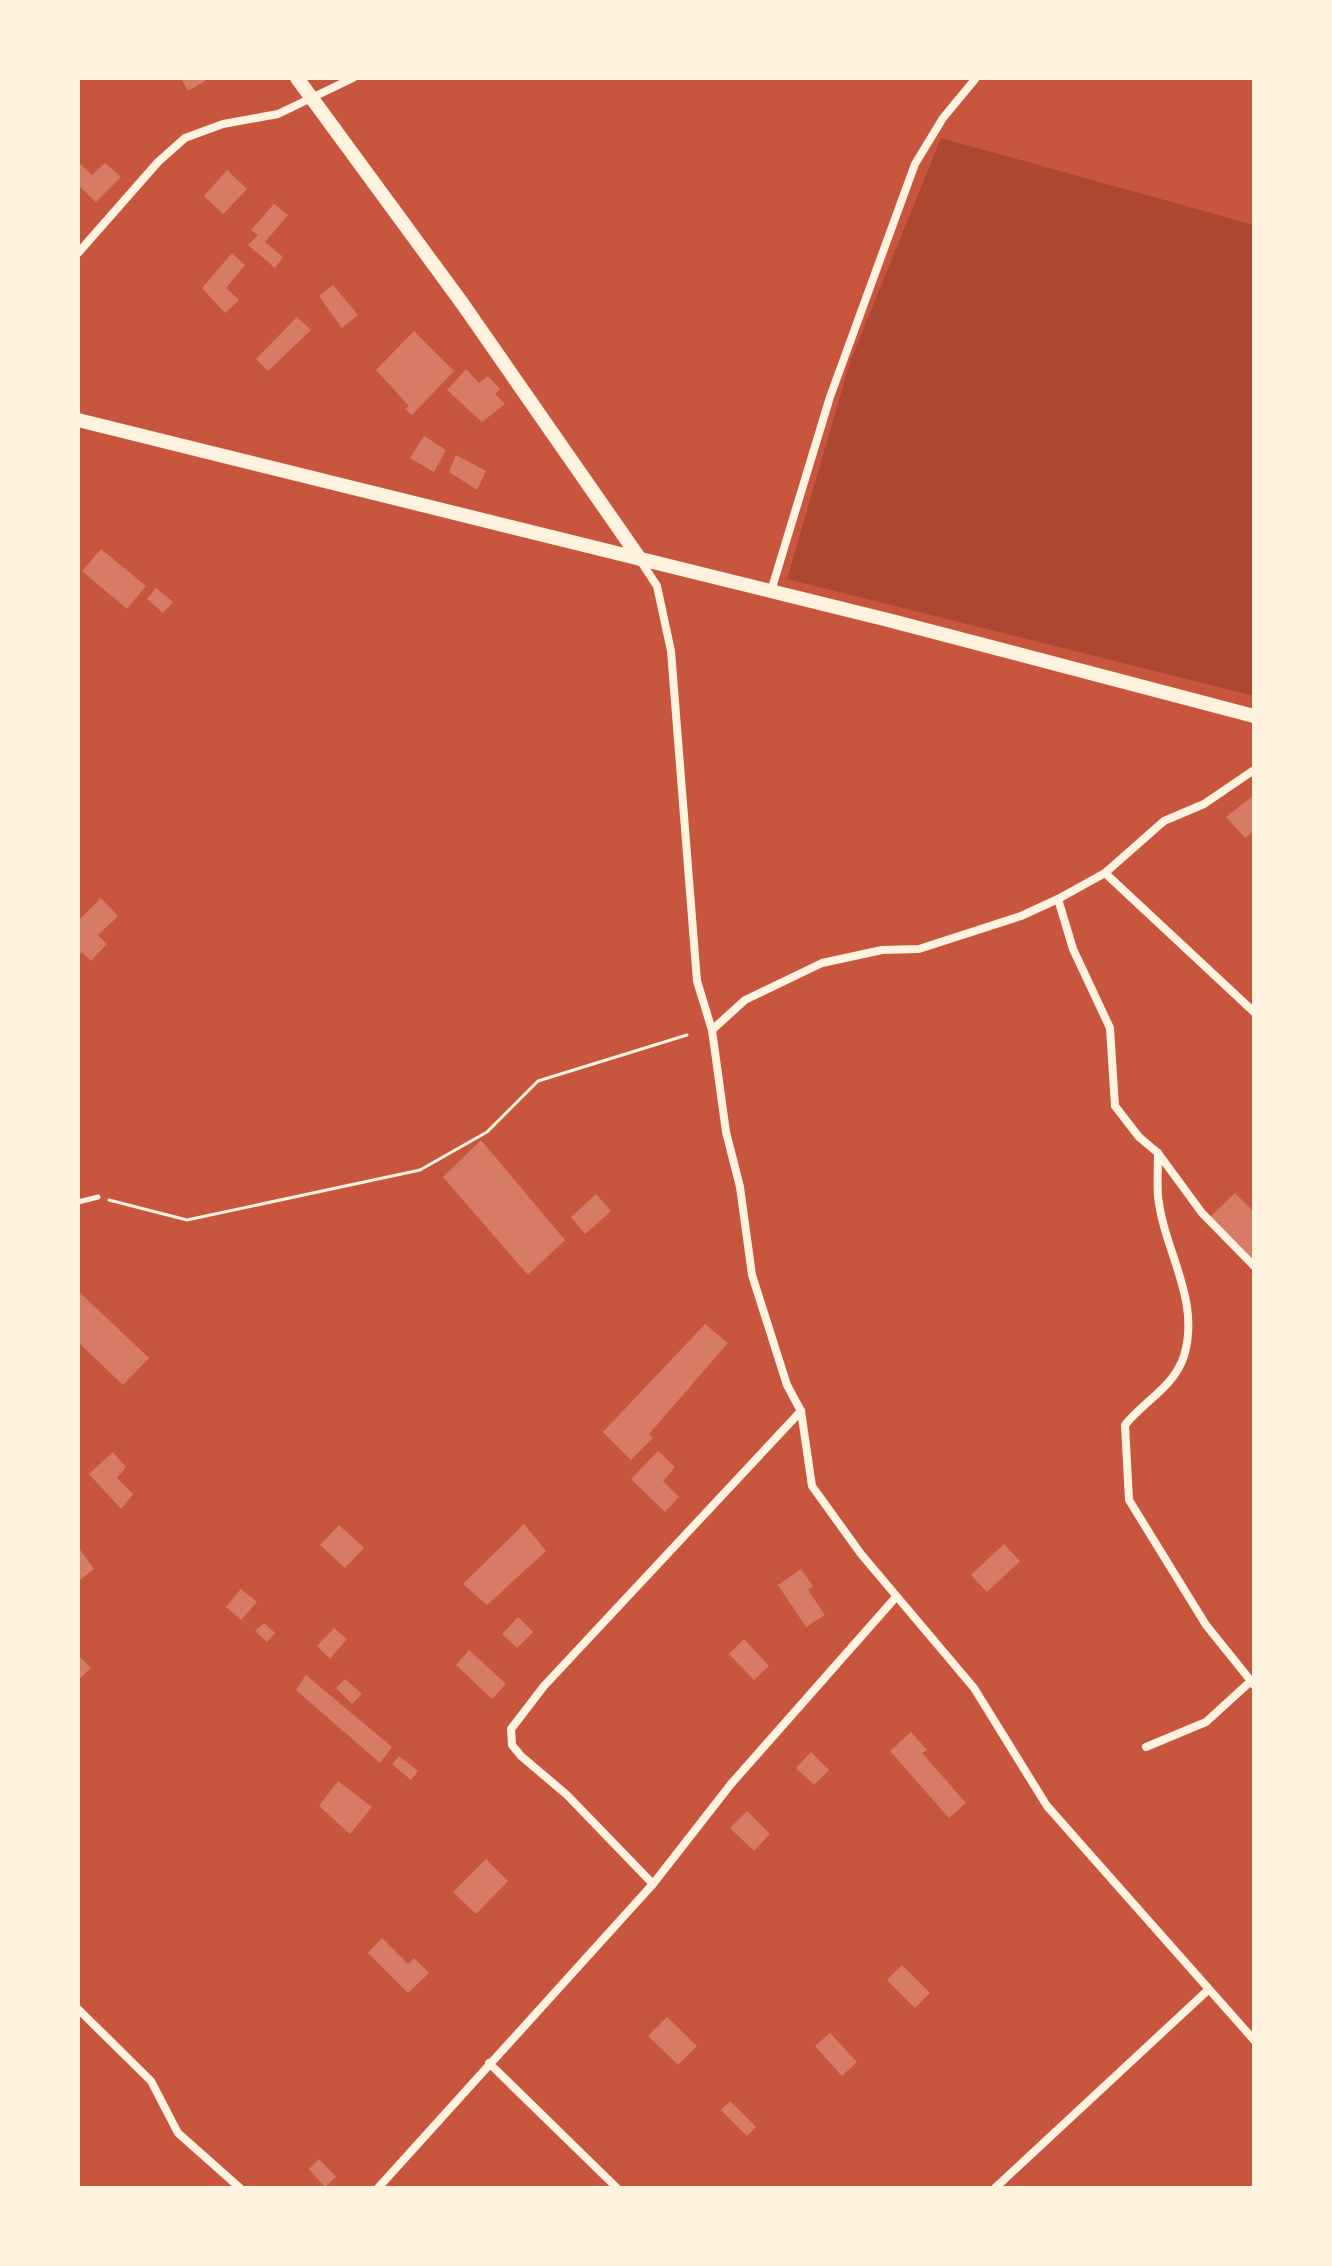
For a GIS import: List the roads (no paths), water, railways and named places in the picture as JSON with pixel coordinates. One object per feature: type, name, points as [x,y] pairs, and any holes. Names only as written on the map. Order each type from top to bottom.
[{"type":"street","points":[[297,78],[462,303],[657,586],[671,651],[697,981],[712,1030],[726,1132],[740,1187],[752,1275],[787,1385],[801,1411],[812,1486],[896,1597],[974,1688],[1047,1806],[1254,2040]]},
{"type":"street","points":[[78,253],[158,162],[185,138],[223,124],[278,114],[353,78]]},
{"type":"street","points":[[771,591],[830,397],[915,164],[943,118],[976,78]]},
{"type":"street","points":[[78,420],[771,591],[1254,716]]},
{"type":"street","points":[[712,1030],[745,1000],[822,963],[882,950],[919,949],[1021,916],[1058,899],[1105,873],[1164,821],[1204,804],[1254,770]]},
{"type":"street","points":[[1105,873],[1254,1012]]},
{"type":"street","points":[[1058,899],[1082,973],[1110,1028],[1115,1106],[1139,1137],[1158,1153],[1202,1213],[1254,1266]]},
{"type":"street","points":[[1146,1747],[1206,1722],[1252,1683],[1206,1625],[1129,1500],[1125,1425],[1139,1407],[1159,1396],[1184,1357],[1189,1300],[1173,1257],[1158,1197],[1158,1153]]},
{"type":"street","points":[[653,1884],[567,1795],[521,1756],[512,1745],[511,1729],[544,1686],[801,1411]]},
{"type":"street","points":[[378,2188],[653,1884],[731,1784],[896,1597]]},
{"type":"street","points":[[995,2188],[1208,1990]]},
{"type":"street","points":[[78,2009],[151,2081],[178,2133],[240,2188]]},
{"type":"street","points":[[489,2063],[617,2188]]},
{"type":"lane","points":[[78,1202],[98,1197]]}]
